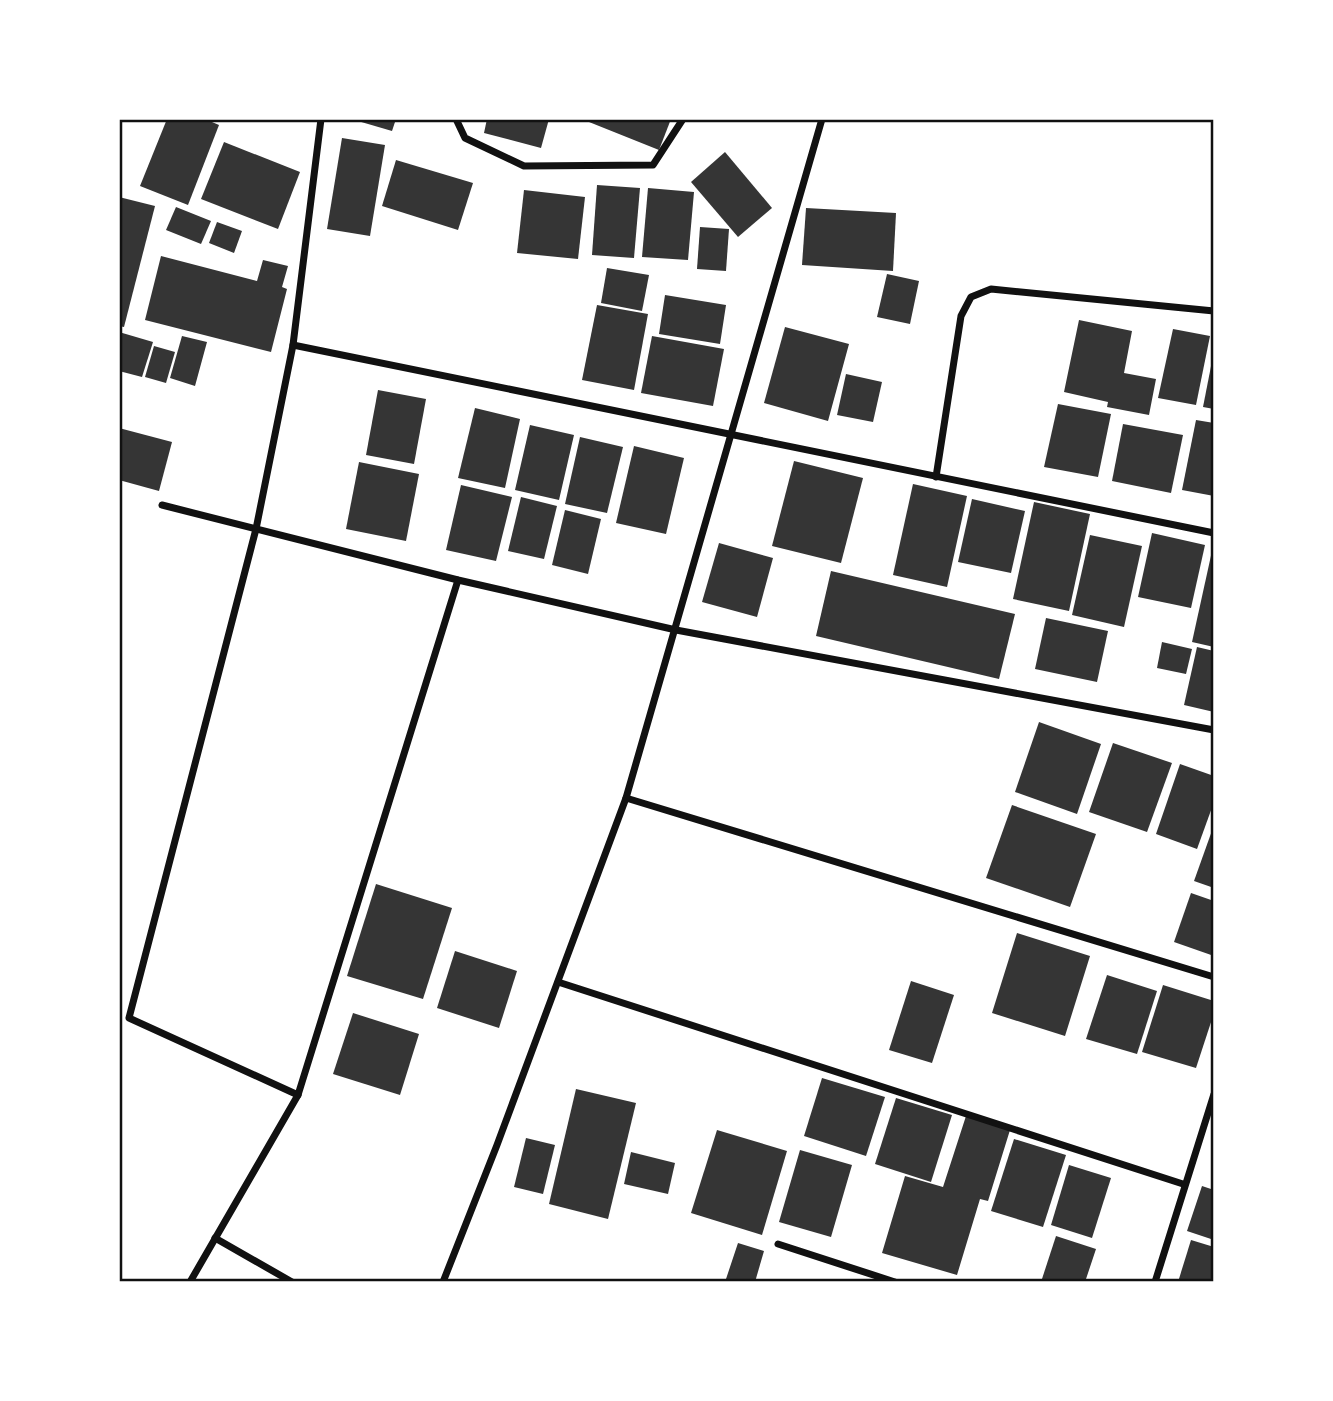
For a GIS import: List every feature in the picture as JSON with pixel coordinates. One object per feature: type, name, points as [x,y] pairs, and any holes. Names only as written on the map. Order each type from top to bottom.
[{"type":"street","points":[[299,1095],[129,1018],[256,529],[293,345],[321,119]]},
{"type":"street","points":[[456,119],[465,138],[524,166],[653,165],[683,119]]},
{"type":"street","points":[[443,1282],[626,798],[822,119]]},
{"type":"street","points":[[936,477],[961,316],[971,297],[992,289],[1214,311]]},
{"type":"street","points":[[293,345],[1214,533]]},
{"type":"street","points":[[162,505],[458,580],[676,630],[1214,730]]},
{"type":"street","points":[[190,1282],[299,1095],[458,580]]},
{"type":"street","points":[[626,798],[1214,976]]},
{"type":"street","points":[[558,982],[1183,1184]]},
{"type":"street","points":[[1155,1282],[1183,1184],[1214,1094]]},
{"type":"street","points":[[215,1238],[292,1282]]},
{"type":"street","points":[[778,1244],[895,1282]]},
{"type":"building","points":[[167,119],[205,119],[219,125],[188,205],[140,186]]},
{"type":"building","points":[[351,119],[396,119],[392,131]]},
{"type":"building","points":[[487,119],[549,119],[541,148],[484,133]]},
{"type":"building","points":[[590,119],[671,119],[659,150],[589,122]]},
{"type":"building","points":[[342,138],[385,145],[370,236],[327,229]]},
{"type":"building","points":[[224,142],[300,172],[278,229],[201,199]]},
{"type":"building","points":[[725,152],[772,208],[738,237],[691,182]]},
{"type":"building","points":[[396,160],[473,183],[458,230],[382,206]]},
{"type":"building","points":[[597,185],[640,188],[634,258],[592,255]]},
{"type":"building","points":[[648,188],[694,192],[688,260],[642,257]]},
{"type":"building","points":[[524,190],[585,197],[578,259],[517,253]]},
{"type":"building","points":[[119,197],[155,206],[124,327],[119,326]]},
{"type":"building","points":[[176,207],[211,221],[201,244],[166,230]]},
{"type":"building","points":[[806,208],[896,213],[893,271],[802,265]]},
{"type":"building","points":[[217,222],[242,231],[234,253],[209,243]]},
{"type":"building","points":[[700,227],[729,229],[726,271],[697,269]]},
{"type":"building","points":[[161,256],[257,281],[263,260],[288,266],[282,287],[287,289],[271,352],[145,320]]},
{"type":"building","points":[[607,268],[649,275],[642,311],[601,303]]},
{"type":"building","points":[[887,274],[919,281],[910,324],[877,317]]},
{"type":"building","points":[[665,295],[726,305],[720,344],[659,334]]},
{"type":"building","points":[[597,305],[648,314],[634,390],[582,380]]},
{"type":"building","points":[[1079,320],[1132,331],[1124,373],[1156,379],[1149,415],[1107,407],[1108,402],[1064,392]]},
{"type":"building","points":[[785,327],[849,344],[828,421],[764,403]]},
{"type":"building","points":[[1173,329],[1210,336],[1196,405],[1158,398]]},
{"type":"building","points":[[119,332],[153,342],[142,377],[119,371]]},
{"type":"building","points":[[182,336],[207,342],[195,386],[170,378]]},
{"type":"building","points":[[652,336],[724,349],[713,406],[641,393]]},
{"type":"building","points":[[154,346],[175,352],[166,383],[145,377]]},
{"type":"building","points":[[1214,356],[1214,409],[1203,407]]},
{"type":"building","points":[[846,374],[882,382],[873,422],[837,415]]},
{"type":"building","points":[[378,390],[426,399],[414,464],[366,455]]},
{"type":"building","points":[[1058,404],[1111,414],[1098,477],[1044,467]]},
{"type":"building","points":[[475,408],[520,419],[505,488],[458,478]]},
{"type":"building","points":[[1196,420],[1214,423],[1214,496],[1182,490]]},
{"type":"building","points":[[1123,424],[1183,435],[1171,493],[1112,481]]},
{"type":"building","points":[[530,425],[574,435],[559,500],[515,490]]},
{"type":"building","points":[[119,428],[172,442],[159,491],[119,480]]},
{"type":"building","points":[[580,437],[623,447],[607,513],[565,504]]},
{"type":"building","points":[[634,446],[684,458],[666,534],[616,523]]},
{"type":"building","points":[[794,461],[863,478],[841,563],[772,546]]},
{"type":"building","points":[[359,462],[419,474],[406,541],[346,529]]},
{"type":"building","points":[[913,484],[967,496],[947,587],[893,575]]},
{"type":"building","points":[[461,485],[512,497],[496,561],[446,550]]},
{"type":"building","points":[[521,497],[557,506],[544,559],[508,551]]},
{"type":"building","points":[[972,499],[1025,511],[1011,573],[958,562]]},
{"type":"building","points":[[1034,502],[1090,514],[1069,611],[1013,599]]},
{"type":"building","points":[[565,510],[601,519],[588,574],[552,565]]},
{"type":"building","points":[[1152,533],[1205,545],[1191,608],[1138,597]]},
{"type":"building","points":[[1090,535],[1142,546],[1124,627],[1072,615]]},
{"type":"building","points":[[719,543],[773,558],[757,617],[702,602]]},
{"type":"building","points":[[1212,551],[1214,552],[1214,647],[1192,642]]},
{"type":"building","points":[[831,571],[1015,614],[999,679],[816,636]]},
{"type":"building","points":[[1046,618],[1108,631],[1097,682],[1035,669]]},
{"type":"building","points":[[1162,642],[1192,649],[1186,674],[1157,668]]},
{"type":"building","points":[[1197,647],[1214,651],[1214,712],[1184,705]]},
{"type":"building","points":[[1039,722],[1101,744],[1077,814],[1015,792]]},
{"type":"building","points":[[1113,743],[1172,763],[1147,832],[1089,812]]},
{"type":"building","points":[[1180,764],[1214,776],[1214,802],[1197,849],[1156,834]]},
{"type":"building","points":[[1012,805],[1096,834],[1070,907],[986,878]]},
{"type":"building","points":[[1214,825],[1214,888],[1194,881]]},
{"type":"building","points":[[376,884],[452,908],[423,999],[347,976]]},
{"type":"building","points":[[1191,893],[1214,901],[1214,956],[1174,942]]},
{"type":"building","points":[[1017,933],[1090,956],[1065,1036],[992,1013]]},
{"type":"building","points":[[455,951],[517,971],[499,1028],[437,1008]]},
{"type":"building","points":[[1107,975],[1157,991],[1137,1054],[1086,1039]]},
{"type":"building","points":[[911,981],[954,995],[932,1063],[889,1050]]},
{"type":"building","points":[[1163,985],[1214,1001],[1214,1013],[1196,1068],[1142,1052]]},
{"type":"building","points":[[353,1013],[419,1034],[400,1095],[333,1074]]},
{"type":"building","points":[[822,1078],[885,1097],[866,1156],[804,1136]]},
{"type":"building","points":[[576,1089],[636,1103],[608,1219],[549,1204]]},
{"type":"building","points":[[896,1098],[952,1115],[931,1182],[875,1164]]},
{"type":"building","points":[[966,1116],[1010,1130],[988,1201],[980,1199],[957,1275],[882,1253],[905,1176],[943,1187]]},
{"type":"building","points":[[717,1130],[787,1151],[762,1235],[691,1213]]},
{"type":"building","points":[[526,1138],[555,1145],[543,1194],[514,1187]]},
{"type":"building","points":[[1014,1139],[1066,1155],[1043,1227],[991,1211]]},
{"type":"building","points":[[800,1150],[852,1165],[831,1237],[779,1222]]},
{"type":"building","points":[[631,1152],[675,1163],[668,1194],[624,1184]]},
{"type":"building","points":[[1069,1165],[1111,1178],[1092,1238],[1051,1225]]},
{"type":"building","points":[[1202,1186],[1214,1190],[1214,1240],[1187,1231]]},
{"type":"building","points":[[1056,1236],[1096,1249],[1085,1282],[1041,1282]]},
{"type":"building","points":[[1191,1240],[1214,1247],[1214,1282],[1178,1282]]},
{"type":"building","points":[[738,1243],[764,1251],[755,1282],[725,1282]]}]
